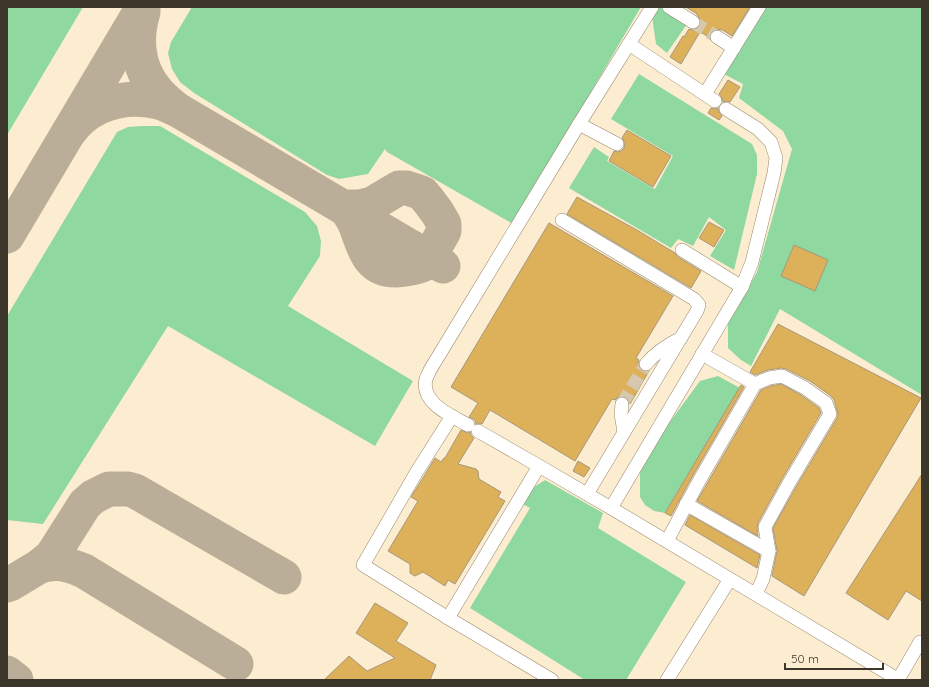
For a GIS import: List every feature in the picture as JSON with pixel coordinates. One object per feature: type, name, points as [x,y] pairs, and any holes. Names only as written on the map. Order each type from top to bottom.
[{"type":"lane","points":[[652,7],[579,124],[430,370],[426,379],[426,388],[429,397],[436,406],[452,416],[667,541],[898,680],[920,642]]},
{"type":"lane","points":[[669,7],[683,11],[693,22]]},
{"type":"lane","points":[[629,44],[710,97],[734,48],[759,7]]},
{"type":"lane","points":[[717,37],[734,48]]},
{"type":"lane","points":[[611,508],[742,287],[752,262],[774,173],[776,158],[772,142],[758,129],[726,109]]},
{"type":"lane","points":[[579,124],[617,144]]},
{"type":"lane","points":[[562,220],[694,299],[700,305],[587,494]]},
{"type":"lane","points":[[682,250],[742,287]]},
{"type":"lane","points":[[646,364],[652,356],[664,346],[681,337]]},
{"type":"lane","points":[[702,354],[755,384]]},
{"type":"lane","points":[[667,541],[686,504],[755,384],[769,378],[782,376],[805,388],[826,403],[830,414],[765,527],[769,551],[764,579],[756,594]]},
{"type":"lane","points":[[622,404],[621,414],[624,432]]},
{"type":"lane","points":[[452,416],[416,473],[364,565],[448,618],[552,680]]},
{"type":"lane","points":[[448,618],[539,466]]},
{"type":"lane","points":[[686,504],[769,551]]},
{"type":"lane","points":[[667,680],[730,579]]},
{"type":"green space","points":[[7,7],[83,7],[7,135]]},
{"type":"green space","points":[[192,7],[641,7],[513,224],[387,152],[385,149],[368,174],[339,179],[327,175],[194,93],[180,82],[172,69],[168,53],[171,42]]},
{"type":"green space","points":[[657,7],[660,7],[687,24],[667,53],[656,44],[652,16]]},
{"type":"green space","points":[[764,7],[922,7],[922,395],[780,309],[751,366],[741,360],[728,348],[728,323],[757,272],[792,149],[783,131],[739,98],[743,84],[722,73]]},
{"type":"green space","points":[[639,74],[752,144],[757,155],[757,174],[734,270],[710,256],[726,230],[709,217],[693,246],[678,239],[671,248],[569,188],[594,147],[609,157],[607,161],[655,189],[673,156],[611,119]]},
{"type":"green space","points":[[160,126],[305,212],[317,226],[321,241],[320,256],[288,306],[413,381],[375,446],[168,326],[43,524],[7,520],[7,316],[117,132],[128,127]]},
{"type":"green space","points":[[718,376],[740,388],[665,513],[654,511],[645,505],[640,497],[640,472],[653,445],[700,381]]},
{"type":"green space","points":[[545,480],[603,513],[598,528],[686,582],[626,680],[585,680],[470,608],[530,508],[521,503],[528,491]]},
{"type":"building","points":[[686,7],[750,7],[732,36],[721,29],[713,30],[709,37],[700,32],[681,64],[670,57],[689,29],[692,30],[700,27],[701,23],[697,14]]},
{"type":"building","points":[[728,80],[740,87],[730,102],[723,102],[719,94]]},
{"type":"building","points":[[711,108],[718,108],[722,116],[719,120],[708,113]]},
{"type":"building","points":[[627,130],[671,156],[653,187],[609,161],[614,151],[618,152],[624,148],[625,143],[622,138]]},
{"type":"building","points":[[577,197],[637,230],[701,271],[691,288],[567,214]]},
{"type":"building","points":[[709,222],[724,230],[714,247],[699,238]]},
{"type":"building","points":[[549,223],[673,296],[636,358],[639,360],[638,366],[640,370],[645,372],[649,371],[630,404],[629,400],[623,396],[618,397],[615,400],[612,399],[575,461],[490,410],[482,424],[476,424],[475,420],[469,417],[478,403],[451,387]]},
{"type":"building","points":[[794,245],[828,260],[815,291],[781,276]]},
{"type":"building","points":[[778,324],[921,398],[804,596],[772,576],[777,551],[773,528],[838,414],[834,400],[831,396],[810,381],[786,369],[781,368],[768,370],[755,375],[750,372]]},
{"type":"building","points":[[781,384],[801,395],[819,408],[821,413],[758,523],[758,536],[697,501],[761,390]]},
{"type":"building","points":[[741,385],[744,387],[671,516],[665,513]]},
{"type":"building","points":[[461,430],[468,433],[470,432],[474,438],[458,464],[476,469],[478,471],[479,479],[501,492],[498,497],[505,501],[455,584],[448,580],[445,586],[423,572],[415,576],[413,575],[410,573],[410,564],[388,551],[418,501],[411,497],[435,458],[441,462],[445,458]]},
{"type":"building","points":[[578,461],[590,468],[584,477],[573,471]]},
{"type":"building","points":[[922,474],[922,601],[906,591],[888,620],[846,593]]},
{"type":"building","points":[[690,515],[760,555],[757,568],[685,525]]},
{"type":"building","points":[[375,603],[408,623],[396,641],[436,665],[430,680],[324,680],[349,656],[367,671],[395,658],[356,633]]},
{"type":"taxiway","points":[[7,236],[143,7]]},
{"type":"taxiway","points":[[143,12],[139,32],[139,52],[141,63],[156,90],[176,109]]},
{"type":"taxiway","points":[[69,132],[78,121],[90,112],[108,103],[138,99],[162,103],[176,109],[443,266]]},
{"type":"taxiway","points":[[342,207],[360,207],[372,204],[399,188],[407,188],[422,193],[437,212],[444,224],[444,231],[426,263],[416,267],[396,270],[387,269],[373,262],[368,256],[355,224],[347,210]]},
{"type":"taxiway","points":[[7,585],[40,566],[52,556],[85,504],[93,497],[109,489],[128,489],[135,491],[284,577]]},
{"type":"taxiway","points":[[40,566],[62,564],[84,571],[236,664]]},
{"type":"taxiway","points":[[7,673],[16,680]]},
{"type":"tunnel","points":[[693,22],[717,37]]},
{"type":"tunnel","points":[[622,404],[646,364]]}]
